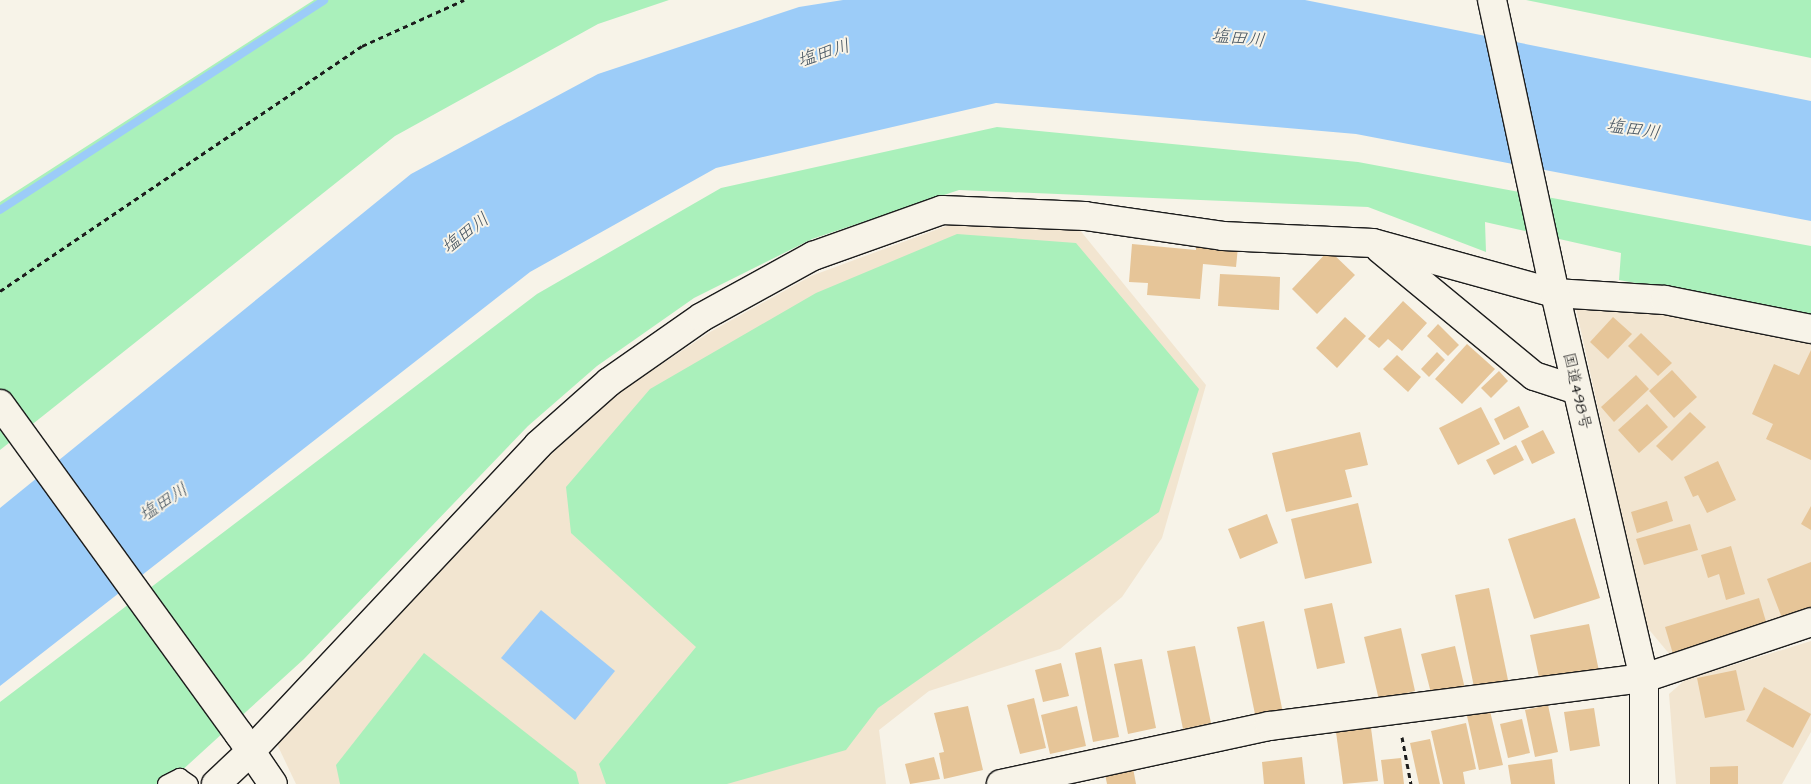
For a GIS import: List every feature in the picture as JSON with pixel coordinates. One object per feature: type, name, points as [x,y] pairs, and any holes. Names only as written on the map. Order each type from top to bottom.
[{"type":"main road","name":"国道498号","points":[[1492,0],[1555,293],[1644,678],[1644,784]]},
{"type":"main road","points":[[216,784],[245,743],[538,445],[609,382],[702,317],[814,256],[942,210],[1085,216],[1223,236],[1373,243],[1555,293],[1664,300],[1811,329]]},
{"type":"main road","points":[[1373,243],[1534,376],[1577,390]]},
{"type":"main road","points":[[0,404],[273,784]]},
{"type":"main road","points":[[1001,784],[1269,726],[1644,678],[1811,622]]},
{"type":"lane","points":[[166,784],[180,777],[190,784]]},
{"type":"path","points":[[0,291],[362,46],[464,0]]},
{"type":"path","points":[[1397,710],[1412,784]]},
{"type":"shaded area","points":[[949,225],[1079,229],[1206,385],[1162,538],[1122,597],[1060,649],[929,691],[879,730],[886,784],[296,784],[276,742],[515,487],[617,394],[710,332],[811,276]]},
{"type":"shaded area","points":[[1575,304],[1652,304],[1811,336],[1811,613],[1671,656],[1646,626]]},
{"type":"shaded area","points":[[1811,641],[1811,732],[1782,784],[1676,784],[1669,694],[1685,680]]},
{"type":"green space","points":[[314,0],[669,0],[598,24],[395,136],[0,450],[0,202]]},
{"type":"green space","points":[[1526,0],[1811,0],[1811,58]]},
{"type":"green space","points":[[997,127],[1358,162],[1811,246],[1811,315],[1619,280],[1621,253],[1485,222],[1486,252],[1368,207],[959,190],[812,239],[694,298],[597,366],[528,426],[304,659],[167,784],[0,784],[0,702],[537,294],[721,188]]},
{"type":"green space","points":[[957,234],[1076,243],[1199,389],[1159,512],[878,708],[846,750],[727,784],[606,784],[599,764],[696,647],[571,533],[566,487],[650,389],[816,293]]},
{"type":"green space","points":[[424,653],[576,772],[579,784],[340,784],[336,765]]},
{"type":"water","name":"塩田川","points":[[843,0],[1305,0],[1811,101],[1811,221],[1356,134],[996,103],[716,168],[530,272],[0,686],[0,508],[411,174],[598,74],[799,7]]},
{"type":"water","points":[[541,610],[615,671],[575,720],[501,658]]},
{"type":"building","points":[[1196,243],[1238,247],[1236,267],[1203,264],[1200,299],[1147,295],[1148,283],[1129,282],[1132,244],[1196,250]]},
{"type":"building","points":[[1329,250],[1355,275],[1317,314],[1292,289]]},
{"type":"building","points":[[1220,274],[1280,277],[1279,310],[1218,306]]},
{"type":"building","points":[[1403,301],[1427,323],[1402,351],[1388,339],[1379,348],[1368,339]]},
{"type":"building","points":[[1345,317],[1366,336],[1337,368],[1316,348]]},
{"type":"building","points":[[1613,317],[1632,334],[1608,359],[1590,342]]},
{"type":"building","points":[[1438,324],[1459,345],[1448,356],[1427,336]]},
{"type":"building","points":[[1641,333],[1672,363],[1658,376],[1628,346]]},
{"type":"building","points":[[1467,344],[1495,369],[1462,404],[1435,379]]},
{"type":"building","points":[[1811,350],[1811,460],[1766,439],[1773,424],[1752,414],[1774,364],[1799,375]]},
{"type":"building","points":[[1437,352],[1445,360],[1429,377],[1421,369]]},
{"type":"building","points":[[1397,355],[1421,377],[1408,392],[1383,369]]},
{"type":"building","points":[[1672,370],[1697,397],[1674,418],[1649,391]]},
{"type":"building","points":[[1499,371],[1508,381],[1491,398],[1481,388]]},
{"type":"building","points":[[1636,375],[1649,389],[1614,422],[1601,407]]},
{"type":"building","points":[[1647,404],[1668,427],[1639,453],[1618,430]]},
{"type":"building","points":[[1519,406],[1529,427],[1504,440],[1494,419]]},
{"type":"building","points":[[1481,407],[1500,444],[1458,465],[1439,428]]},
{"type":"building","points":[[1690,412],[1706,427],[1672,461],[1656,446]]},
{"type":"building","points":[[1543,430],[1555,453],[1532,464],[1521,441]]},
{"type":"building","points":[[1360,432],[1368,465],[1345,470],[1352,497],[1286,512],[1272,453]]},
{"type":"building","points":[[1516,445],[1524,460],[1494,475],[1486,460]]},
{"type":"building","points":[[1718,461],[1736,500],[1707,513],[1698,495],[1693,497],[1684,477]]},
{"type":"building","points":[[1667,501],[1673,521],[1637,533],[1631,512]]},
{"type":"building","points":[[1358,503],[1372,563],[1305,579],[1291,519]]},
{"type":"building","points":[[1811,506],[1811,530],[1801,524]]},
{"type":"building","points":[[1267,514],[1278,543],[1240,559],[1228,529]]},
{"type":"building","points":[[1575,518],[1600,598],[1534,619],[1508,539]]},
{"type":"building","points":[[1690,524],[1698,550],[1644,565],[1636,539]]},
{"type":"building","points":[[1731,546],[1745,594],[1726,600],[1719,574],[1708,578],[1701,555]]},
{"type":"building","points":[[1811,562],[1811,607],[1782,618],[1767,579]]},
{"type":"building","points":[[1489,588],[1508,680],[1474,687],[1455,595]]},
{"type":"building","points":[[1759,598],[1767,625],[1673,654],[1665,627]]},
{"type":"building","points":[[1332,603],[1345,663],[1317,669],[1304,609]]},
{"type":"building","points":[[1264,621],[1283,713],[1256,719],[1237,627]]},
{"type":"building","points":[[1589,624],[1599,671],[1540,682],[1530,635]]},
{"type":"building","points":[[1401,628],[1415,691],[1379,700],[1364,637]]},
{"type":"building","points":[[1195,646],[1211,723],[1183,729],[1167,651]]},
{"type":"building","points":[[1455,646],[1465,689],[1432,697],[1421,654]]},
{"type":"building","points":[[1101,647],[1119,737],[1093,742],[1075,653]]},
{"type":"building","points":[[1142,659],[1156,728],[1128,734],[1114,664]]},
{"type":"building","points":[[1061,663],[1069,696],[1043,702],[1035,670]]},
{"type":"building","points":[[1736,670],[1745,710],[1705,718],[1697,678]]},
{"type":"building","points":[[1764,687],[1811,714],[1793,748],[1746,721]]},
{"type":"building","points":[[1034,698],[1046,748],[1020,754],[1007,705]]},
{"type":"building","points":[[1548,705],[1558,752],[1535,757],[1525,710]]},
{"type":"building","points":[[968,706],[983,770],[944,779],[939,753],[944,752],[934,713]]},
{"type":"building","points":[[1077,706],[1086,746],[1050,754],[1041,715]]},
{"type":"building","points":[[1594,708],[1600,746],[1570,751],[1564,712]]},
{"type":"building","points":[[1490,711],[1503,765],[1479,770],[1467,716]]},
{"type":"building","points":[[1522,719],[1530,753],[1508,758],[1500,724]]},
{"type":"building","points":[[1466,723],[1476,769],[1463,772],[1465,784],[1443,784],[1431,731]]},
{"type":"building","points":[[1371,728],[1378,781],[1343,784],[1336,732]]},
{"type":"building","points":[[1430,739],[1440,784],[1419,784],[1410,743]]},
{"type":"building","points":[[934,757],[940,779],[910,784],[905,764]]},
{"type":"building","points":[[1302,757],[1305,784],[1264,784],[1262,762]]},
{"type":"building","points":[[1401,758],[1404,784],[1384,784],[1381,760]]},
{"type":"building","points":[[1552,759],[1555,784],[1511,784],[1508,765]]},
{"type":"building","points":[[1738,766],[1738,784],[1710,784],[1710,767]]},
{"type":"building","points":[[1133,768],[1136,784],[1107,784],[1105,774]]},
{"type":"waterway","points":[[0,210],[324,0]]}]
